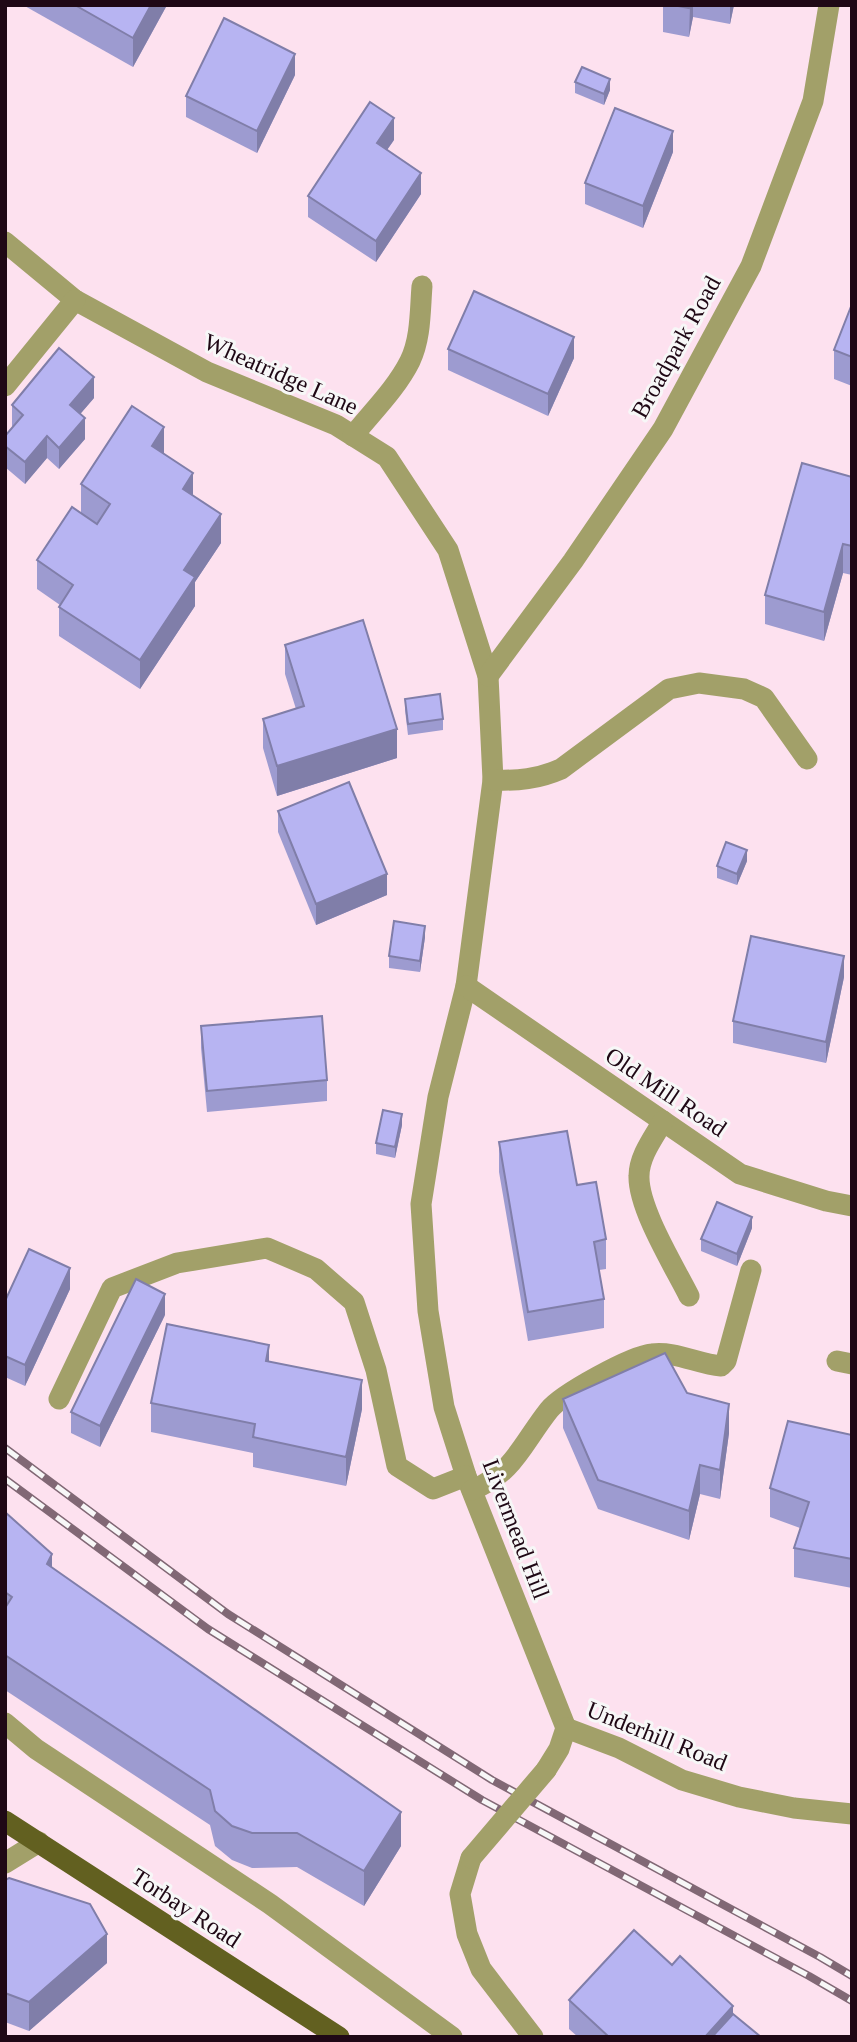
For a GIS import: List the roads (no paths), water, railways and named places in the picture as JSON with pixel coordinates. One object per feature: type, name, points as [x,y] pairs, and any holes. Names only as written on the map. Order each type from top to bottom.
[{"type":"main road","name":"Torbay Road","points":[[5,1821],[339,2037]]},
{"type":"street","name":"Broadpark Road","points":[[488,676],[573,561],[663,429],[751,266],[813,101],[829,5]]},
{"type":"street","name":"Wheatridge Lane","points":[[5,242],[75,300],[207,372],[337,425],[387,457],[448,550],[488,676],[493,780],[466,986]]},
{"type":"street","points":[[353,436],[410,361],[418,332],[422,286]]},
{"type":"street","points":[[5,386],[75,300]]},
{"type":"street","points":[[493,780],[543,777],[561,769],[669,689],[699,682],[744,688],[764,698],[807,759]]},
{"type":"street","name":"Old Mill Road","points":[[466,986],[740,1174],[825,1201],[852,1206]]},
{"type":"street","name":"Livermead Hill","points":[[466,986],[438,1097],[421,1204],[428,1311],[444,1407],[469,1483],[566,1728]]},
{"type":"street","points":[[663,1121],[643,1158],[639,1176],[643,1201],[690,1296]]},
{"type":"street","points":[[59,1399],[112,1288],[177,1263],[267,1248],[316,1269],[354,1302],[376,1370],[397,1466],[433,1489],[469,1483],[489,1483],[503,1473],[560,1399],[637,1356],[667,1354],[721,1366],[726,1361],[751,1270]]},
{"type":"street","points":[[5,1723],[36,1749],[270,1904],[452,2037]]},
{"type":"street","points":[[533,2037],[481,1969],[467,1934],[460,1894],[471,1858],[546,1770],[559,1749],[566,1728]]},
{"type":"street","name":"Underhill Road","points":[[566,1728],[619,1748],[682,1780],[794,1808],[852,1814]]},
{"type":"street","points":[[5,1863],[39,1842]]},
{"type":"railway","points":[[5,1448],[228,1614],[492,1780],[852,1976]]},
{"type":"railway","points":[[5,1479],[208,1629],[482,1800],[852,2001]]}]
